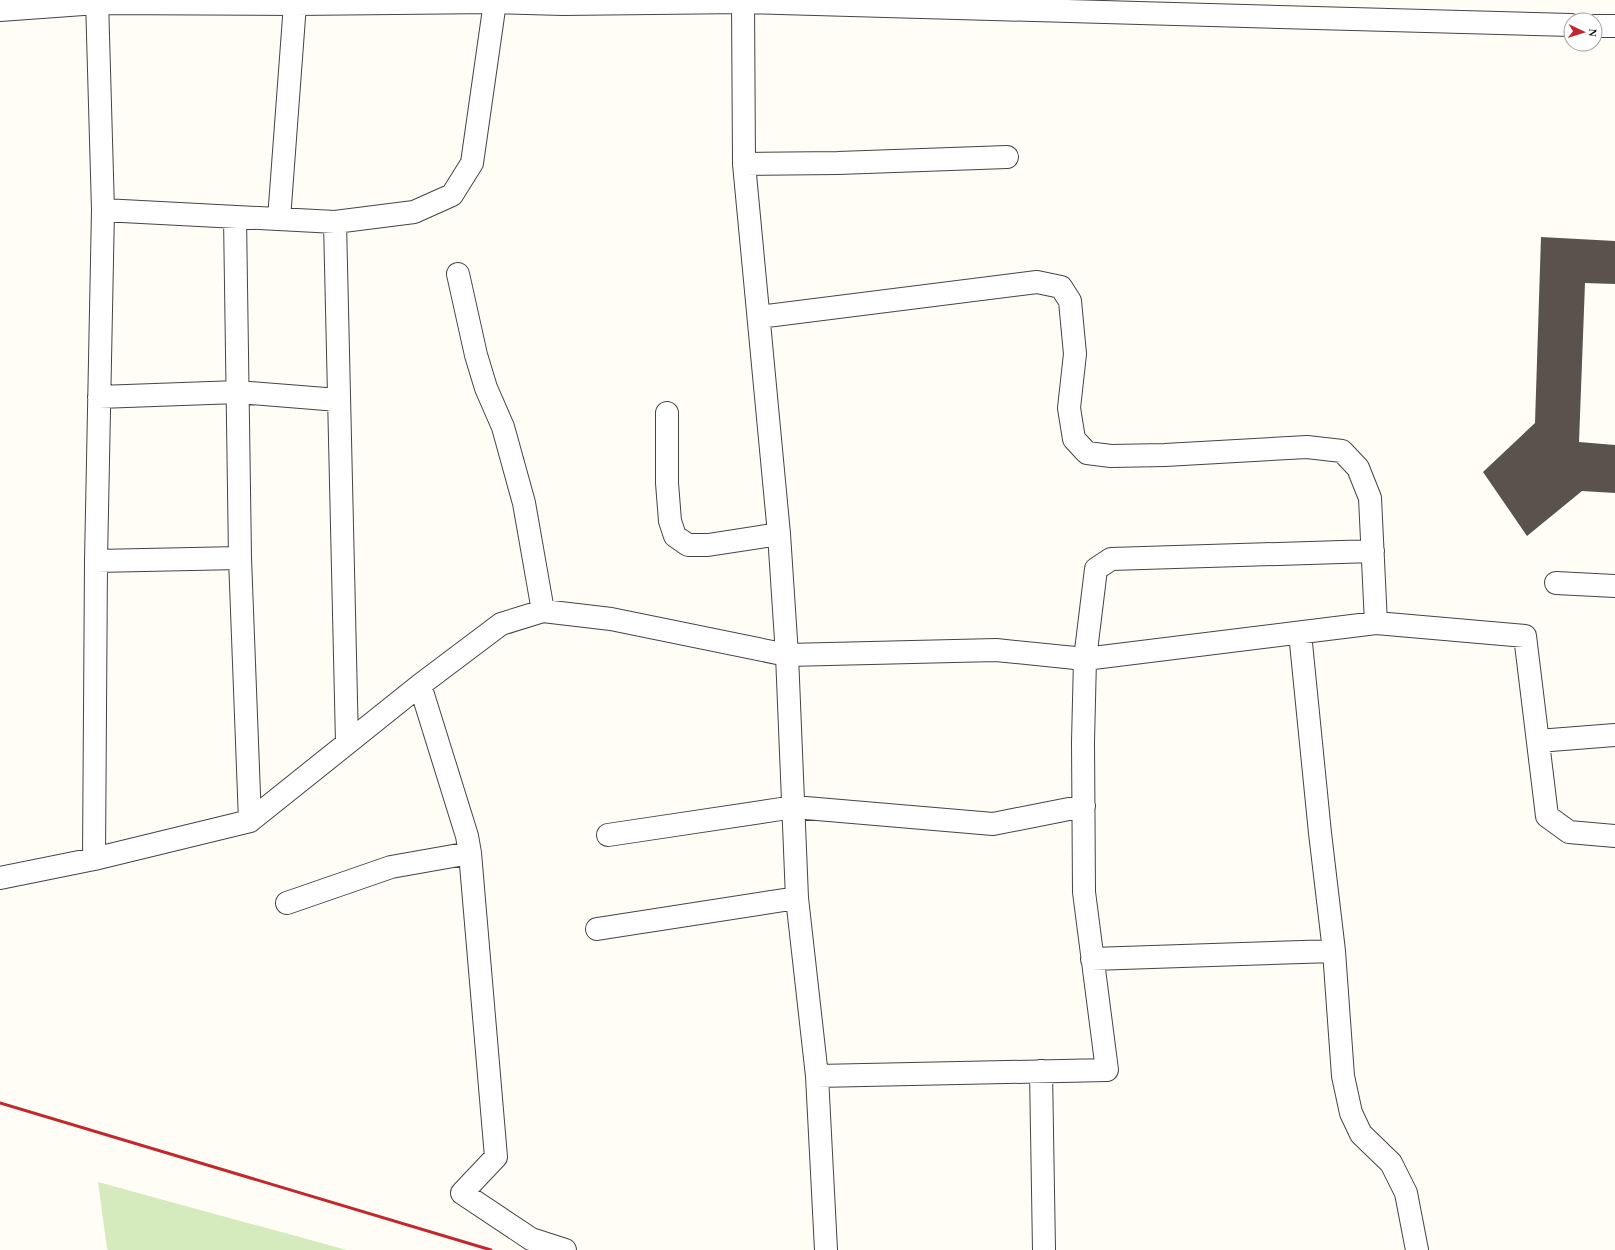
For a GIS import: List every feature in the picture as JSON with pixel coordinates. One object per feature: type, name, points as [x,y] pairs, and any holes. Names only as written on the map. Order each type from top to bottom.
[{"type":"street","points":[[94,859],[96,561],[103,210],[97,1]]},
{"type":"street","points":[[0,10],[97,1],[296,4],[328,2],[743,2],[1563,25]]},
{"type":"street","points":[[103,210],[335,222],[414,212],[452,195],[472,163],[495,2]]},
{"type":"street","points":[[743,2],[744,164],[779,534],[787,655],[797,898],[817,1076],[826,1250]]},
{"type":"street","points":[[279,219],[296,4]]},
{"type":"street","points":[[1603,26],[1615,26]]},
{"type":"street","points":[[744,164],[846,163],[1007,157]]},
{"type":"street","points":[[235,217],[240,558],[250,821]]},
{"type":"street","points":[[335,222],[347,744]]},
{"type":"street","points":[[458,274],[476,356],[486,388],[503,427],[524,503],[543,611]]},
{"type":"street","points":[[758,317],[1037,282],[1061,287],[1070,301],[1075,354],[1070,408],[1074,439],[1087,453],[1111,456],[1165,455],[1308,447],[1342,451],[1358,468],[1370,498],[1376,623]]},
{"type":"street","points":[[99,397],[238,392],[338,400]]},
{"type":"street","points":[[666,413],[666,483],[670,521],[676,536],[688,545],[708,545],[779,534]]},
{"type":"street","points":[[817,1076],[1107,1070],[1084,892],[1083,742],[1085,659],[1096,569],[1111,559],[1373,551]]},
{"type":"street","points":[[96,561],[240,558]]},
{"type":"street","points":[[1556,583],[1615,586]]},
{"type":"street","points":[[0,878],[94,859],[250,821],[420,685],[501,624],[543,611],[611,620],[787,655],[996,650],[1085,659],[1376,623],[1525,636],[1547,816],[1569,832],[1615,836]]},
{"type":"street","points":[[1300,633],[1320,833],[1334,951],[1343,1076],[1351,1113],[1361,1134],[1392,1163],[1406,1193],[1417,1250]]},
{"type":"street","points":[[420,685],[467,836],[470,853],[496,1157],[462,1193],[531,1239],[566,1250]]},
{"type":"street","points":[[1538,741],[1615,735]]},
{"type":"street","points":[[608,835],[794,807],[993,824],[1084,806]]},
{"type":"street","points":[[287,903],[391,866],[470,853]]},
{"type":"street","points":[[597,929],[797,898]]},
{"type":"street","points":[[1092,959],[1334,951]]},
{"type":"street","points":[[1041,1071],[1044,1250]]},
{"type":"green space","points":[[98,1182],[347,1250],[109,1250],[107,1249]]},
{"type":"building","points":[[1541,237],[1615,241],[1615,284],[1585,283],[1579,442],[1615,445],[1615,493],[1582,491],[1527,536],[1483,472],[1535,423]]},
{"type":"railway","points":[[0,1103],[491,1250]]}]
